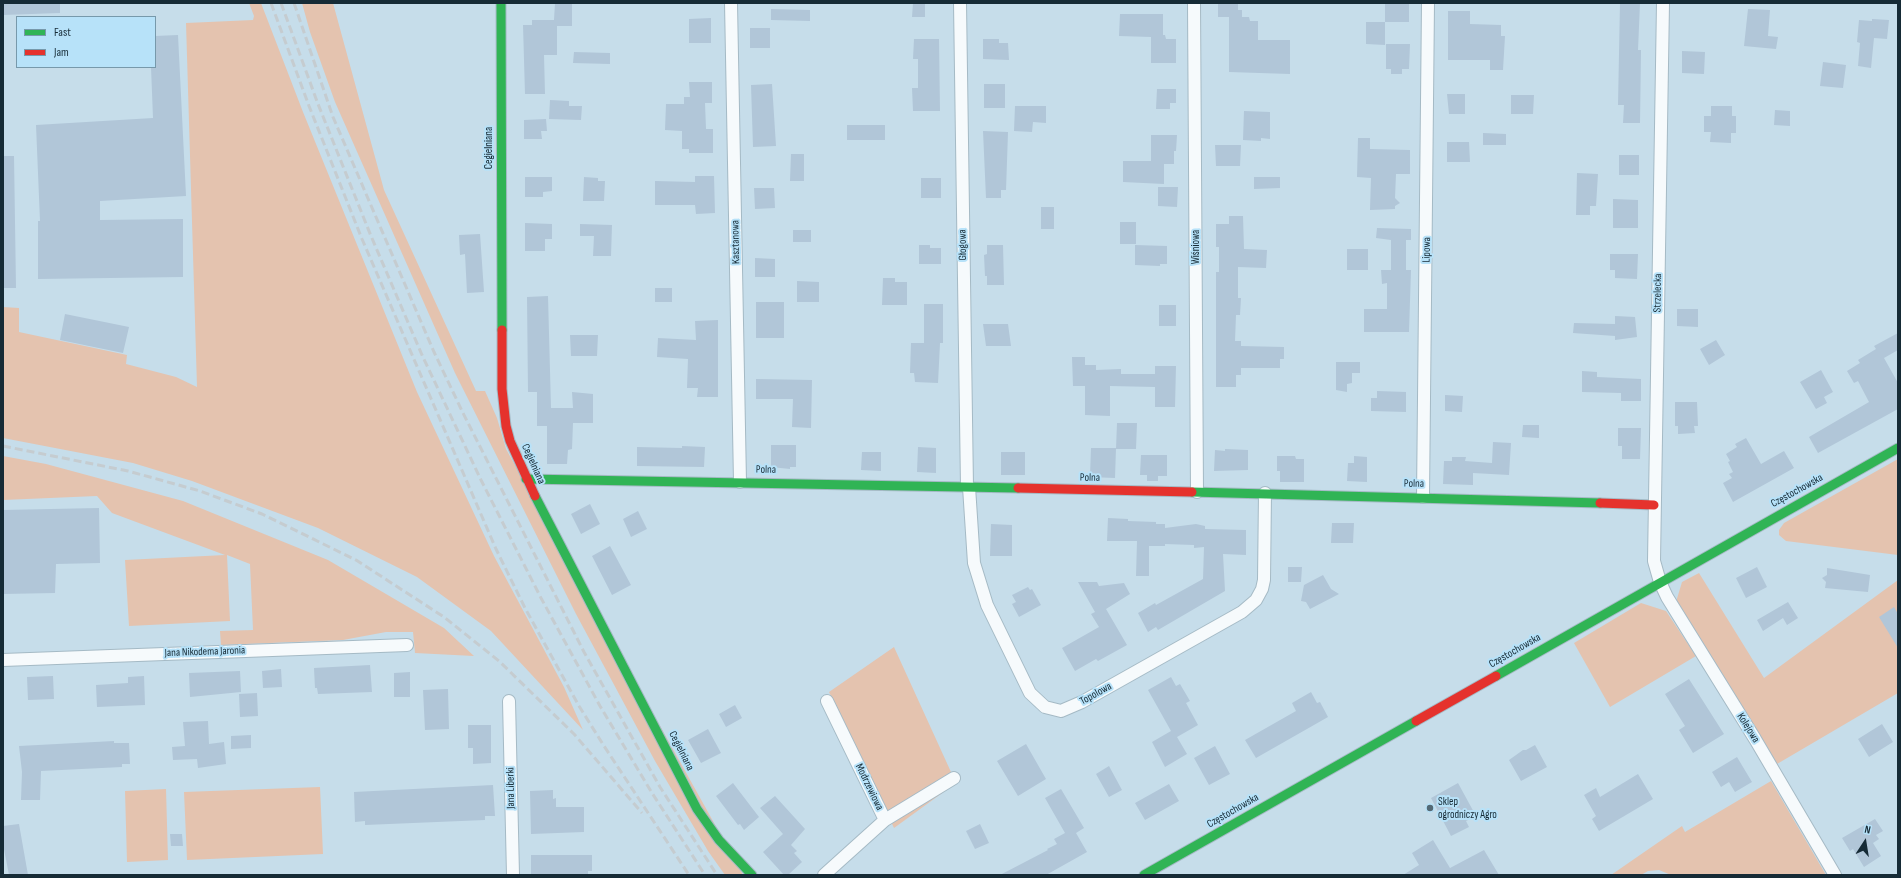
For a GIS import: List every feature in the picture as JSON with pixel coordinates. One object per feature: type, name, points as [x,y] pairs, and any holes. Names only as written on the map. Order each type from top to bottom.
[{"type":"street","name":"Cegielniana","points":[[501,3],[502,389],[506,426],[510,441],[526,479],[697,809],[719,840],[752,875]]},
{"type":"street","name":"Kasztanowa","points":[[731,3],[740,482]]},
{"type":"street","name":"Głogowa","points":[[960,3],[968,487]]},
{"type":"street","name":"Wiśniowa","points":[[1194,3],[1197,492]]},
{"type":"street","name":"Lipowa","points":[[1423,497],[1428,3]]},
{"type":"street","name":"Strzelecka","points":[[1660,582],[1654,555],[1654,505],[1663,3]]},
{"type":"street","name":"Częstochowska","points":[[1144,875],[1898,448]]},
{"type":"street","name":"Polna","points":[[526,479],[1265,493],[1654,505]]},
{"type":"street","name":"Topolowa","points":[[968,487],[974,562],[987,605],[1030,693],[1045,707],[1061,710],[1082,702],[1242,612],[1256,600],[1262,589],[1264,580],[1265,493]]},
{"type":"street","name":"Kolejowa","points":[[1660,582],[1667,597],[1755,739],[1835,875]]},
{"type":"street","name":"Jana Nikodema Jaronia","points":[[3,660],[407,645]]},
{"type":"street","name":"Jana Liberki","points":[[509,701],[513,875]]},
{"type":"street","name":"Modrzewiowa","points":[[824,875],[886,820],[827,701]]},
{"type":"street","points":[[886,820],[954,778]]},
{"type":"shaded area","points":[[249,3],[261,3],[303,112],[417,392],[494,556],[564,687],[583,730],[491,631],[417,577],[318,528],[192,481],[133,463],[3,438],[3,307],[19,308],[19,332],[127,355],[126,364],[176,377],[197,387],[186,23],[253,20],[254,16]]},
{"type":"shaded area","points":[[302,3],[333,3],[384,190],[476,391],[485,391],[497,418],[506,449],[743,875],[725,875],[708,851],[655,761],[576,614],[455,373],[335,102],[310,32]]},
{"type":"shaded area","points":[[3,456],[46,464],[183,501],[328,560],[444,628],[474,656],[415,653],[413,632],[386,632],[343,640],[221,645],[220,631],[253,630],[250,564],[227,555],[230,621],[129,626],[125,560],[225,555],[112,513],[97,496],[3,500]]},
{"type":"shaded area","points":[[1898,459],[1898,555],[1786,541],[1779,535],[1779,530],[1784,523]]},
{"type":"shaded area","points":[[1699,573],[1764,678],[1898,580],[1898,693],[1777,764],[1676,602],[1682,582]]},
{"type":"shaded area","points":[[1641,603],[1666,611],[1696,656],[1610,707],[1574,643]]},
{"type":"shaded area","points":[[894,647],[956,783],[894,828],[829,692]]},
{"type":"shaded area","points":[[1771,781],[1826,875],[1671,875],[1659,870],[1648,871],[1641,875],[1611,875],[1682,826],[1685,832]]},
{"type":"shaded area","points":[[320,787],[323,854],[187,860],[184,792]]},
{"type":"shaded area","points":[[166,789],[168,860],[127,862],[125,791]]},
{"type":"building","points":[[3,3],[60,3],[60,13],[3,15]]},
{"type":"building","points":[[555,3],[572,4],[572,26],[557,26],[557,55],[544,55],[545,94],[525,94],[523,25],[532,25],[532,20],[554,20]]},
{"type":"building","points":[[913,3],[925,3],[925,17],[912,17]]},
{"type":"building","points":[[1218,3],[1238,3],[1238,10],[1242,10],[1242,17],[1249,17],[1250,21],[1258,21],[1258,40],[1290,40],[1290,74],[1229,72],[1229,17],[1218,17]]},
{"type":"building","points":[[1385,3],[1409,3],[1409,22],[1385,22]]},
{"type":"building","points":[[1620,3],[1640,3],[1638,50],[1641,50],[1640,123],[1623,123],[1624,105],[1618,105]]},
{"type":"building","points":[[771,9],[810,10],[810,21],[771,20]]},
{"type":"building","points":[[1748,9],[1770,10],[1768,36],[1778,37],[1776,49],[1744,46]]},
{"type":"building","points":[[1448,11],[1470,11],[1470,24],[1501,25],[1501,36],[1505,36],[1503,70],[1490,70],[1490,60],[1448,60]]},
{"type":"building","points":[[1120,14],[1163,14],[1163,35],[1165,35],[1166,39],[1176,39],[1176,63],[1151,63],[1151,37],[1119,36]]},
{"type":"building","points":[[711,18],[711,43],[689,43],[689,19]]},
{"type":"building","points":[[1872,19],[1889,20],[1887,39],[1874,38],[1871,68],[1858,66],[1860,43],[1857,42],[1859,20],[1872,21]]},
{"type":"building","points":[[1366,22],[1385,22],[1385,45],[1366,44]]},
{"type":"building","points":[[750,28],[770,28],[770,48],[750,48]]},
{"type":"building","points":[[178,35],[186,196],[100,201],[100,220],[183,219],[183,277],[38,279],[38,221],[40,221],[36,125],[153,118],[151,68],[156,68],[156,36]]},
{"type":"building","points":[[914,39],[939,39],[940,111],[913,111],[912,88],[918,88],[918,59],[913,59]]},
{"type":"building","points":[[983,39],[999,39],[999,43],[1008,43],[1009,60],[983,59]]},
{"type":"building","points":[[1386,44],[1410,44],[1409,69],[1402,69],[1402,74],[1391,74],[1391,69],[1386,69]]},
{"type":"building","points":[[1682,51],[1705,52],[1704,74],[1682,73]]},
{"type":"building","points":[[574,52],[610,53],[610,64],[573,63]]},
{"type":"building","points":[[1823,62],[1846,65],[1843,88],[1820,86]]},
{"type":"building","points":[[689,82],[712,82],[712,103],[705,103],[706,129],[713,129],[713,153],[689,153],[689,149],[682,149],[682,131],[665,130],[666,104],[684,104],[684,97],[690,97]]},
{"type":"building","points":[[772,84],[776,146],[753,147],[751,85]]},
{"type":"building","points":[[984,84],[1005,84],[1005,108],[984,108]]},
{"type":"building","points":[[1157,89],[1176,89],[1176,103],[1170,103],[1170,109],[1156,109]]},
{"type":"building","points":[[1447,94],[1465,94],[1465,114],[1449,114]]},
{"type":"building","points":[[1511,95],[1534,95],[1533,114],[1511,114]]},
{"type":"building","points":[[550,100],[569,101],[569,106],[582,106],[581,120],[549,119]]},
{"type":"building","points":[[1015,106],[1046,106],[1046,123],[1033,122],[1032,132],[1014,131]]},
{"type":"building","points":[[1711,106],[1732,106],[1732,116],[1736,116],[1736,133],[1731,133],[1731,143],[1710,142],[1711,132],[1704,132],[1704,116],[1711,116]]},
{"type":"building","points":[[1775,110],[1790,111],[1790,126],[1774,125]]},
{"type":"building","points":[[1244,111],[1270,112],[1270,139],[1261,138],[1261,141],[1243,140]]},
{"type":"building","points":[[546,119],[547,131],[541,131],[542,139],[524,139],[524,120]]},
{"type":"building","points":[[847,125],[885,125],[885,140],[847,140]]},
{"type":"building","points":[[983,131],[1008,132],[1006,190],[1001,190],[1001,198],[986,198]]},
{"type":"building","points":[[1483,133],[1506,134],[1506,145],[1483,145]]},
{"type":"building","points":[[1151,135],[1177,135],[1176,151],[1174,151],[1174,164],[1164,164],[1164,184],[1123,182],[1123,161],[1151,161]]},
{"type":"building","points":[[1358,138],[1370,138],[1370,149],[1410,150],[1410,174],[1396,174],[1395,198],[1400,203],[1395,206],[1395,209],[1370,210],[1371,178],[1357,177]]},
{"type":"building","points":[[1447,142],[1469,142],[1470,162],[1447,162]]},
{"type":"building","points":[[1215,145],[1241,145],[1240,166],[1216,166]]},
{"type":"building","points":[[791,154],[804,154],[804,181],[790,181]]},
{"type":"building","points":[[1619,155],[1639,155],[1639,175],[1619,175]]},
{"type":"building","points":[[3,156],[14,156],[16,288],[3,288]]},
{"type":"building","points":[[1577,173],[1598,174],[1596,206],[1590,206],[1590,215],[1576,215]]},
{"type":"building","points":[[695,176],[714,176],[715,213],[696,214],[695,205],[655,205],[655,181],[695,182]]},
{"type":"building","points":[[525,177],[552,177],[552,191],[543,192],[543,197],[525,197]]},
{"type":"building","points":[[584,177],[598,178],[598,181],[605,181],[604,201],[583,201]]},
{"type":"building","points":[[1254,177],[1280,177],[1280,188],[1254,189]]},
{"type":"building","points":[[921,178],[941,178],[941,198],[921,198]]},
{"type":"building","points":[[1158,187],[1178,187],[1177,207],[1158,206]]},
{"type":"building","points":[[754,188],[774,188],[775,208],[755,209]]},
{"type":"building","points":[[1613,199],[1638,200],[1638,228],[1613,228]]},
{"type":"building","points":[[1041,207],[1054,207],[1054,229],[1041,229]]},
{"type":"building","points":[[1229,216],[1243,216],[1244,249],[1267,250],[1266,268],[1238,267],[1238,298],[1241,298],[1240,315],[1236,315],[1235,341],[1241,341],[1241,346],[1284,347],[1284,359],[1280,359],[1280,368],[1241,368],[1241,375],[1236,375],[1236,387],[1216,387],[1216,272],[1219,272],[1219,247],[1216,247],[1216,224],[1229,224]]},
{"type":"building","points":[[1120,222],[1136,222],[1136,244],[1120,244]]},
{"type":"building","points":[[525,223],[552,224],[552,239],[545,239],[545,251],[525,251]]},
{"type":"building","points":[[580,224],[612,225],[611,256],[593,256],[594,236],[580,236]]},
{"type":"building","points":[[1377,228],[1411,229],[1411,240],[1406,240],[1406,270],[1411,270],[1409,332],[1364,332],[1364,309],[1387,309],[1387,283],[1382,284],[1381,270],[1391,270],[1391,240],[1376,238]]},
{"type":"building","points":[[793,230],[811,230],[811,242],[793,242]]},
{"type":"building","points":[[480,234],[484,292],[467,293],[465,254],[460,255],[459,235]]},
{"type":"building","points":[[919,245],[930,245],[930,248],[941,248],[941,264],[919,264]]},
{"type":"building","points":[[987,245],[1003,245],[1004,285],[987,285],[984,255],[987,254]]},
{"type":"building","points":[[1135,245],[1167,246],[1167,264],[1160,264],[1160,266],[1135,265]]},
{"type":"building","points":[[1347,249],[1368,249],[1368,270],[1347,270]]},
{"type":"building","points":[[1610,254],[1638,254],[1637,279],[1615,278],[1615,270],[1610,270]]},
{"type":"building","points":[[755,258],[775,259],[775,277],[755,277]]},
{"type":"building","points":[[883,278],[895,278],[895,282],[907,282],[907,305],[882,305]]},
{"type":"building","points":[[797,281],[819,282],[819,302],[797,302]]},
{"type":"building","points":[[655,288],[672,288],[672,302],[655,302]]},
{"type":"building","points":[[548,296],[551,408],[573,408],[572,392],[593,394],[593,423],[573,423],[572,449],[568,450],[567,464],[547,464],[547,426],[537,426],[537,392],[528,392],[527,297]]},
{"type":"building","points":[[756,302],[784,302],[784,338],[756,338]]},
{"type":"building","points":[[924,304],[943,304],[943,343],[940,343],[938,383],[915,382],[914,373],[910,373],[911,343],[924,343]]},
{"type":"building","points":[[1159,305],[1176,305],[1176,326],[1159,326]]},
{"type":"building","points":[[1677,309],[1698,309],[1698,327],[1677,326]]},
{"type":"building","points":[[65,314],[129,327],[123,353],[60,340]]},
{"type":"building","points":[[1615,316],[1635,317],[1637,337],[1615,340],[1615,336],[1573,333],[1574,323],[1615,324]]},
{"type":"building","points":[[718,320],[718,397],[697,397],[698,388],[687,388],[688,359],[657,357],[658,338],[696,340],[695,321]]},
{"type":"building","points":[[983,324],[1008,324],[1011,346],[986,346]]},
{"type":"building","points":[[1898,333],[1898,350],[1884,358],[1898,383],[1898,409],[1818,453],[1809,437],[1869,402],[1858,381],[1854,383],[1847,371],[1860,363],[1858,360],[1876,349],[1874,346]]},
{"type":"building","points":[[570,335],[598,335],[597,356],[571,356]]},
{"type":"building","points":[[1716,340],[1725,355],[1709,365],[1700,349]]},
{"type":"building","points":[[1072,357],[1085,357],[1085,365],[1096,365],[1096,370],[1121,369],[1121,374],[1155,374],[1155,366],[1176,366],[1175,407],[1155,407],[1155,387],[1110,386],[1110,416],[1085,415],[1085,386],[1073,386]]},
{"type":"building","points":[[1336,362],[1360,362],[1360,373],[1352,373],[1352,383],[1347,384],[1347,392],[1336,390]]},
{"type":"building","points":[[1821,370],[1833,392],[1824,397],[1827,403],[1816,409],[1800,382]]},
{"type":"building","points":[[1582,371],[1597,372],[1597,377],[1641,379],[1641,401],[1621,401],[1621,393],[1582,392]]},
{"type":"building","points":[[756,379],[812,380],[811,428],[792,427],[793,399],[756,399]]},
{"type":"building","points":[[1377,391],[1406,392],[1406,412],[1371,411],[1371,398],[1377,398]]},
{"type":"building","points":[[1445,395],[1463,396],[1462,412],[1445,411]]},
{"type":"building","points":[[1675,402],[1697,402],[1698,426],[1694,426],[1695,433],[1678,434],[1678,426],[1675,426]]},
{"type":"building","points":[[1117,423],[1137,423],[1136,449],[1116,449]]},
{"type":"building","points":[[1523,425],[1539,425],[1539,438],[1522,437]]},
{"type":"building","points":[[1618,428],[1641,428],[1640,459],[1622,459],[1622,446],[1618,446]]},
{"type":"building","points":[[1746,438],[1761,464],[1784,451],[1794,468],[1733,502],[1723,483],[1732,478],[1729,474],[1733,472],[1726,454],[1737,447],[1735,444]]},
{"type":"building","points":[[1493,442],[1511,443],[1509,475],[1473,473],[1473,485],[1443,484],[1444,461],[1452,461],[1452,457],[1466,457],[1465,461],[1492,463]]},
{"type":"building","points":[[771,445],[796,445],[796,467],[790,467],[790,469],[771,467]]},
{"type":"building","points":[[682,446],[705,447],[704,467],[637,466],[637,447],[682,448]]},
{"type":"building","points":[[918,447],[936,448],[936,473],[917,472]]},
{"type":"building","points":[[1091,448],[1116,448],[1115,478],[1090,477]]},
{"type":"building","points":[[1225,449],[1248,450],[1248,470],[1214,471],[1215,450],[1225,451]]},
{"type":"building","points":[[862,452],[881,452],[881,471],[861,470]]},
{"type":"building","points":[[1001,452],[1025,452],[1025,475],[1001,475]]},
{"type":"building","points":[[1141,455],[1167,455],[1167,476],[1158,476],[1158,481],[1147,481],[1147,475],[1140,475]]},
{"type":"building","points":[[1277,456],[1295,456],[1296,459],[1304,459],[1304,482],[1280,482],[1280,471],[1277,471]]},
{"type":"building","points":[[1354,456],[1367,457],[1367,482],[1347,481],[1348,463],[1354,463]]},
{"type":"building","points":[[590,504],[600,524],[581,534],[571,514]]},
{"type":"building","points":[[99,508],[100,563],[56,564],[55,593],[3,594],[3,510]]},
{"type":"building","points":[[638,511],[647,529],[631,537],[623,519]]},
{"type":"building","points":[[1108,518],[1128,519],[1128,521],[1156,522],[1156,524],[1165,524],[1165,528],[1196,524],[1205,526],[1205,529],[1246,530],[1246,555],[1223,554],[1225,591],[1158,630],[1156,627],[1148,632],[1138,613],[1155,603],[1156,605],[1203,579],[1204,547],[1194,548],[1194,545],[1165,544],[1165,546],[1149,546],[1149,576],[1136,576],[1137,541],[1107,541]]},
{"type":"building","points":[[1332,523],[1354,523],[1353,543],[1331,543]]},
{"type":"building","points":[[991,524],[1012,525],[1012,556],[990,556]]},
{"type":"building","points":[[610,546],[631,585],[612,595],[592,556]]},
{"type":"building","points":[[1288,567],[1302,567],[1301,582],[1288,582]]},
{"type":"building","points":[[1757,567],[1767,587],[1746,598],[1736,578]]},
{"type":"building","points":[[1827,568],[1870,575],[1868,592],[1825,588],[1826,582],[1822,578],[1827,575]]},
{"type":"building","points":[[1323,575],[1331,589],[1339,594],[1310,609],[1306,602],[1301,601],[1304,585]]},
{"type":"building","points":[[1078,582],[1097,582],[1099,586],[1124,583],[1130,594],[1106,609],[1127,645],[1098,661],[1096,659],[1075,671],[1062,648],[1099,627],[1091,614],[1095,612]]},
{"type":"building","points":[[1028,587],[1030,590],[1032,589],[1041,605],[1019,617],[1012,604],[1016,602],[1012,595]]},
{"type":"building","points":[[1788,602],[1798,618],[1787,625],[1783,618],[1763,631],[1757,620]]},
{"type":"building","points":[[1894,607],[1898,614],[1898,648],[1879,617]]},
{"type":"building","points":[[370,665],[372,692],[318,694],[317,688],[315,688],[314,668]]},
{"type":"building","points":[[281,669],[282,687],[263,688],[262,671]]},
{"type":"building","points":[[240,671],[241,692],[190,697],[189,673]]},
{"type":"building","points":[[410,672],[410,697],[394,697],[394,673]]},
{"type":"building","points":[[53,676],[54,699],[28,700],[27,677]]},
{"type":"building","points":[[144,676],[145,705],[97,707],[96,685],[128,683],[128,677]]},
{"type":"building","points":[[1171,677],[1176,686],[1180,684],[1190,701],[1186,703],[1198,725],[1177,737],[1187,754],[1165,767],[1152,742],[1171,731],[1148,690]]},
{"type":"building","points":[[1689,679],[1724,734],[1693,753],[1679,730],[1685,726],[1665,694]]},
{"type":"building","points":[[448,689],[449,729],[425,730],[423,690]]},
{"type":"building","points":[[1311,692],[1317,703],[1320,702],[1328,717],[1256,758],[1245,740],[1296,711],[1292,703]]},
{"type":"building","points":[[257,693],[258,716],[240,717],[239,694]]},
{"type":"building","points":[[735,705],[742,718],[726,727],[719,714]]},
{"type":"building","points":[[208,721],[209,744],[224,742],[226,764],[198,768],[197,759],[173,760],[172,747],[185,746],[183,722]]},
{"type":"building","points":[[1882,724],[1893,742],[1869,757],[1858,739]]},
{"type":"building","points":[[468,725],[491,725],[491,763],[473,764],[473,748],[468,748]]},
{"type":"building","points":[[708,729],[721,753],[701,763],[688,740]]},
{"type":"building","points":[[251,735],[251,748],[231,749],[231,736]]},
{"type":"building","points":[[114,741],[114,743],[129,743],[130,764],[122,764],[122,767],[41,771],[40,800],[21,800],[22,772],[19,746]]},
{"type":"building","points":[[1026,744],[1046,779],[1018,796],[997,761]]},
{"type":"building","points":[[1535,745],[1547,767],[1521,781],[1509,760],[1523,750]]},
{"type":"building","points":[[1215,746],[1230,774],[1209,785],[1194,758]]},
{"type":"building","points":[[1737,757],[1752,782],[1735,792],[1729,782],[1721,787],[1712,772]]},
{"type":"building","points":[[1109,766],[1122,790],[1109,797],[1096,774]]},
{"type":"building","points":[[1638,774],[1653,799],[1599,831],[1592,819],[1596,816],[1584,795],[1596,788],[1600,797]]},
{"type":"building","points":[[733,783],[759,817],[744,830],[740,824],[738,825],[716,796]]},
{"type":"building","points":[[1458,783],[1476,816],[1466,821],[1469,827],[1451,836],[1431,798]]},
{"type":"building","points":[[1169,784],[1179,801],[1145,820],[1135,803]]},
{"type":"building","points":[[493,785],[495,816],[485,816],[485,820],[365,825],[365,821],[355,822],[354,792]]},
{"type":"building","points":[[1061,789],[1084,828],[1076,833],[1087,852],[1046,875],[1000,875],[1048,850],[1047,849],[1057,844],[1054,839],[1065,833],[1045,798]]},
{"type":"building","points":[[553,790],[553,799],[556,798],[556,807],[584,807],[584,832],[531,834],[530,791]]},
{"type":"building","points":[[775,796],[805,829],[791,845],[797,851],[794,853],[802,862],[788,875],[784,875],[763,852],[783,834],[760,808]]},
{"type":"building","points":[[1875,819],[1883,831],[1876,835],[1879,839],[1873,843],[1881,856],[1864,867],[1853,849],[1850,851],[1842,838]]},
{"type":"building","points":[[19,824],[28,875],[9,875],[3,844],[3,826]]},
{"type":"building","points":[[980,824],[989,843],[975,849],[966,831]]},
{"type":"building","points":[[170,834],[182,834],[183,846],[171,846]]},
{"type":"building","points":[[1433,840],[1450,868],[1484,850],[1499,875],[1403,875],[1419,865],[1412,853]]},
{"type":"building","points":[[531,855],[592,855],[592,871],[588,871],[588,875],[531,875]]},
{"type":"railway","points":[[271,3],[309,106],[362,239],[496,549],[525,608],[579,706],[689,875]]},
{"type":"railway","points":[[281,3],[318,104],[371,236],[422,355],[481,480],[541,598],[600,706],[652,793],[705,875]]},
{"type":"railway","points":[[294,3],[333,117],[434,352],[463,413],[584,652],[660,787],[717,875]]},
{"type":"railway","points":[[3,446],[128,471],[200,491],[262,514],[356,560],[444,617],[499,661],[574,734],[642,813]]},
{"type":"traffic: fast","points":[[501,3],[502,330]]},
{"type":"traffic: fast","points":[[1496,676],[1898,448]]},
{"type":"traffic: fast","points":[[526,479],[1018,488]]},
{"type":"traffic: fast","points":[[1192,492],[1600,503]]},
{"type":"traffic: fast","points":[[535,496],[697,809],[719,840],[752,875]]},
{"type":"traffic: fast","points":[[1144,875],[1416,721]]},
{"type":"traffic: jam","points":[[502,330],[502,389],[506,426],[510,441],[535,496]]},
{"type":"traffic: jam","points":[[1018,488],[1192,492]]},
{"type":"traffic: jam","points":[[1600,503],[1654,505]]},
{"type":"traffic: jam","points":[[1416,721],[1496,676]]},
{"type":"place","name":"Sklep ogrodniczy Agro","points":[[1430,808]]}]
